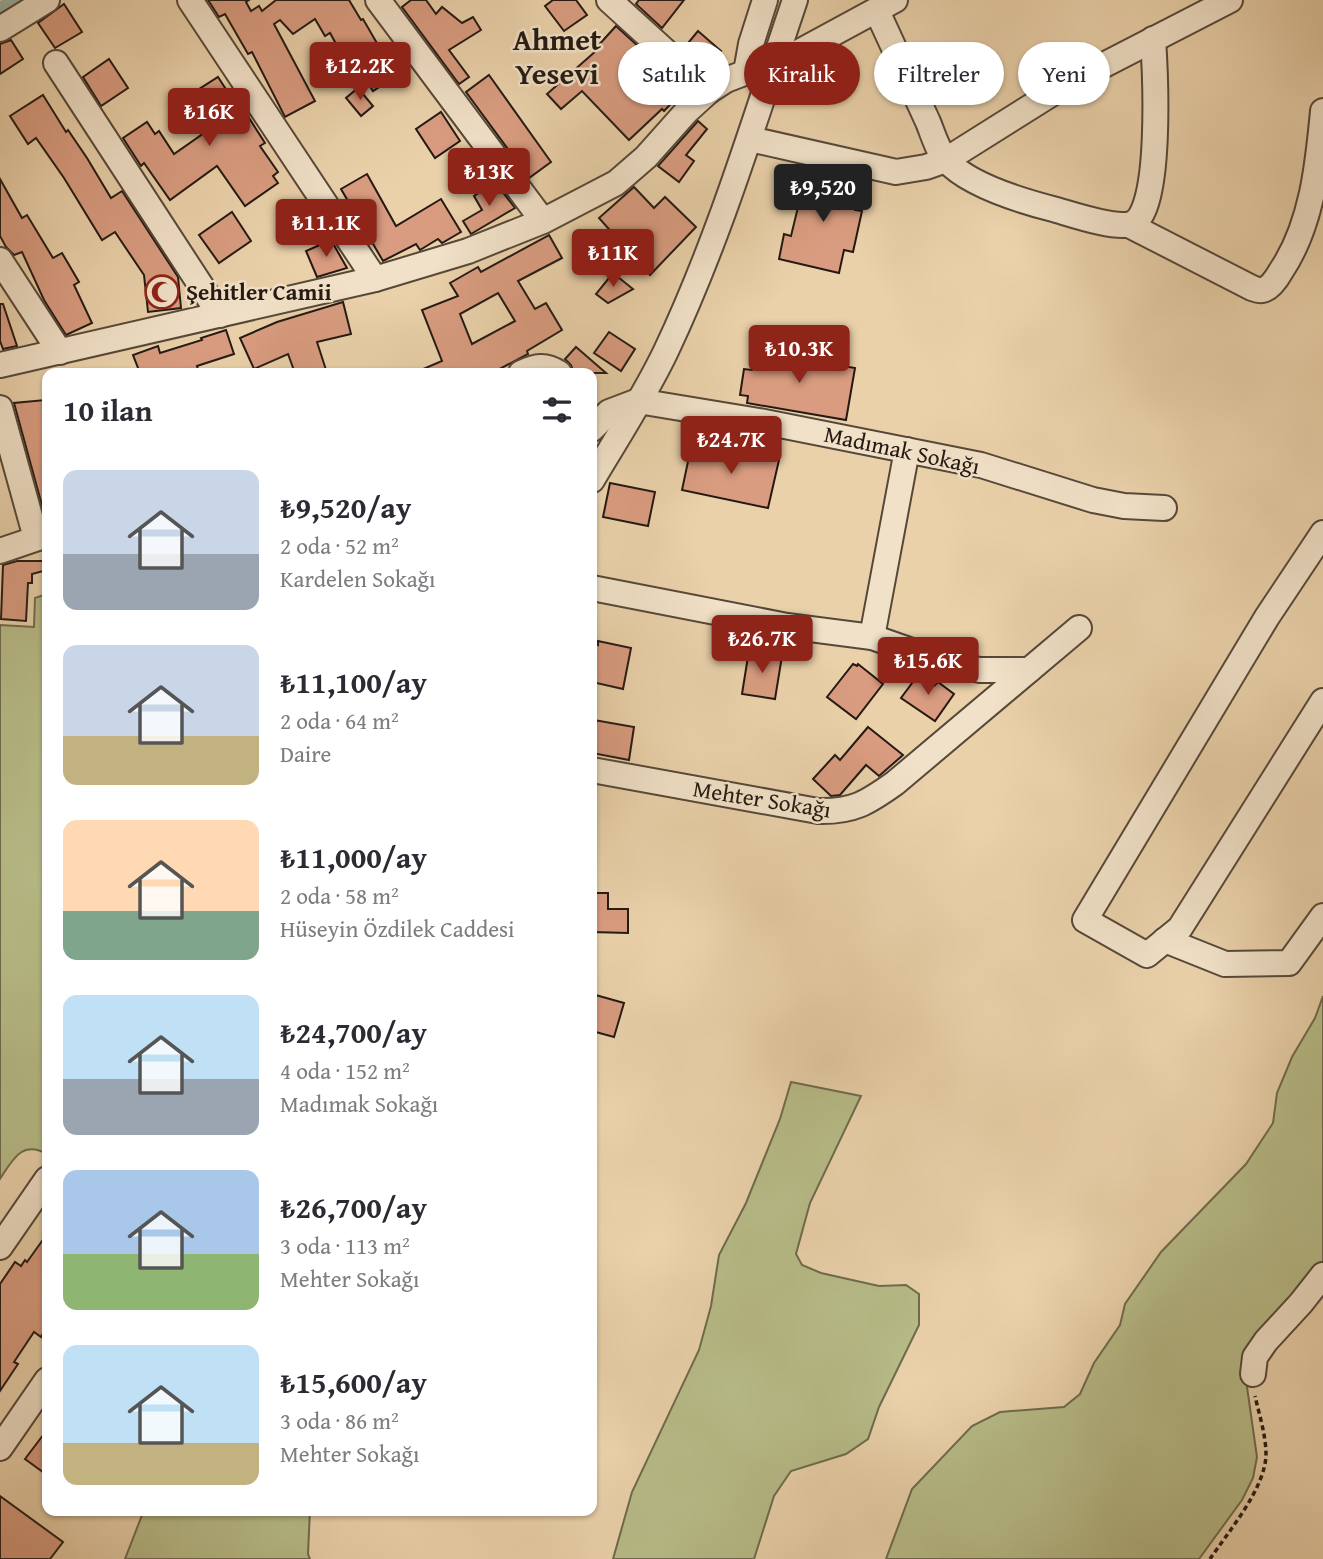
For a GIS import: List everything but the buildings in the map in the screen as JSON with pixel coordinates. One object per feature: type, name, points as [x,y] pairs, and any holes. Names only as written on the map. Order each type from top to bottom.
[{"type":"street","points":[[0,29],[47,0]]},
{"type":"street","points":[[190,0],[375,279]]},
{"type":"street","points":[[378,0],[543,221]]},
{"type":"street","points":[[610,0],[656,42]]},
{"type":"street","points":[[752,42],[765,0]]},
{"type":"street","points":[[781,42],[795,0]]},
{"type":"street","points":[[750,139],[896,172],[926,167],[946,160],[1067,84],[1230,0]]},
{"type":"street","points":[[815,42],[886,5],[946,160],[973,179],[1027,202],[1072,215],[1129,225],[1252,288],[1262,290],[1277,278],[1299,239],[1321,147],[1323,111]]},
{"type":"street","points":[[1129,225],[1137,221],[1145,211],[1149,194],[1156,106],[1153,38]]},
{"type":"street","points":[[56,62],[220,314]]},
{"type":"street","points":[[0,365],[375,279],[468,251],[543,221],[592,197],[624,176],[646,157],[694,105]]},
{"type":"street","points":[[597,471],[665,352],[694,287],[761,105]]},
{"type":"street","points":[[0,260],[60,352]]},
{"type":"street","points":[[597,413],[638,401]]},
{"type":"street","name":"Madımak Sokağı","points":[[638,401],[981,465],[1093,500],[1124,506],[1164,508]]},
{"type":"street","points":[[0,408],[42,536],[0,551]]},
{"type":"street","points":[[872,637],[907,450]]},
{"type":"street","points":[[1323,533],[1267,617],[1084,920],[1147,955],[1180,928],[1323,701]]},
{"type":"street","points":[[597,589],[787,626],[872,637],[952,665],[980,670],[1029,670]]},
{"type":"street","name":"Mehter Sokağı","points":[[597,771],[818,811],[837,812],[852,809],[870,801],[895,783],[1079,628]]},
{"type":"street","points":[[1165,940],[1226,964],[1289,963],[1323,916]]},
{"type":"street","points":[[0,1247],[42,1186]]},
{"type":"street","points":[[1252,1374],[1255,1357],[1266,1341],[1323,1275]]},
{"type":"street","points":[[0,1448],[42,1387]]},
{"type":"path","points":[[1210,1559],[1250,1500],[1266,1456],[1252,1374]]},
{"type":"green space","points":[[42,596],[42,1152],[25,1150],[14,1159],[0,1179],[0,625],[34,627],[35,598]]},
{"type":"green space","points":[[1323,996],[1323,1263],[1247,1363],[1247,1387],[1257,1457],[1253,1478],[1242,1500],[1199,1559],[886,1559],[912,1489],[972,1426],[1000,1412],[1064,1407],[1080,1394],[1094,1363],[1120,1325],[1125,1304],[1161,1252],[1246,1164],[1273,1123],[1277,1093],[1292,1057],[1315,1018]]},
{"type":"green space","points":[[791,1082],[861,1096],[810,1203],[796,1254],[802,1265],[821,1273],[879,1286],[906,1285],[919,1294],[919,1325],[879,1407],[868,1439],[846,1454],[791,1471],[774,1496],[754,1559],[613,1559],[632,1492],[699,1350],[711,1306],[719,1255],[746,1203],[780,1119]]},
{"type":"green space","points":[[142,1516],[310,1516],[310,1559],[125,1559]]},
{"type":"waterway","points":[[0,14],[22,0]]},
{"type":"place","name":"Şehitler Camii","points":[[162,292]]},
{"type":"district","name":"Ahmet Yesevi","points":[[557,57]]}]
